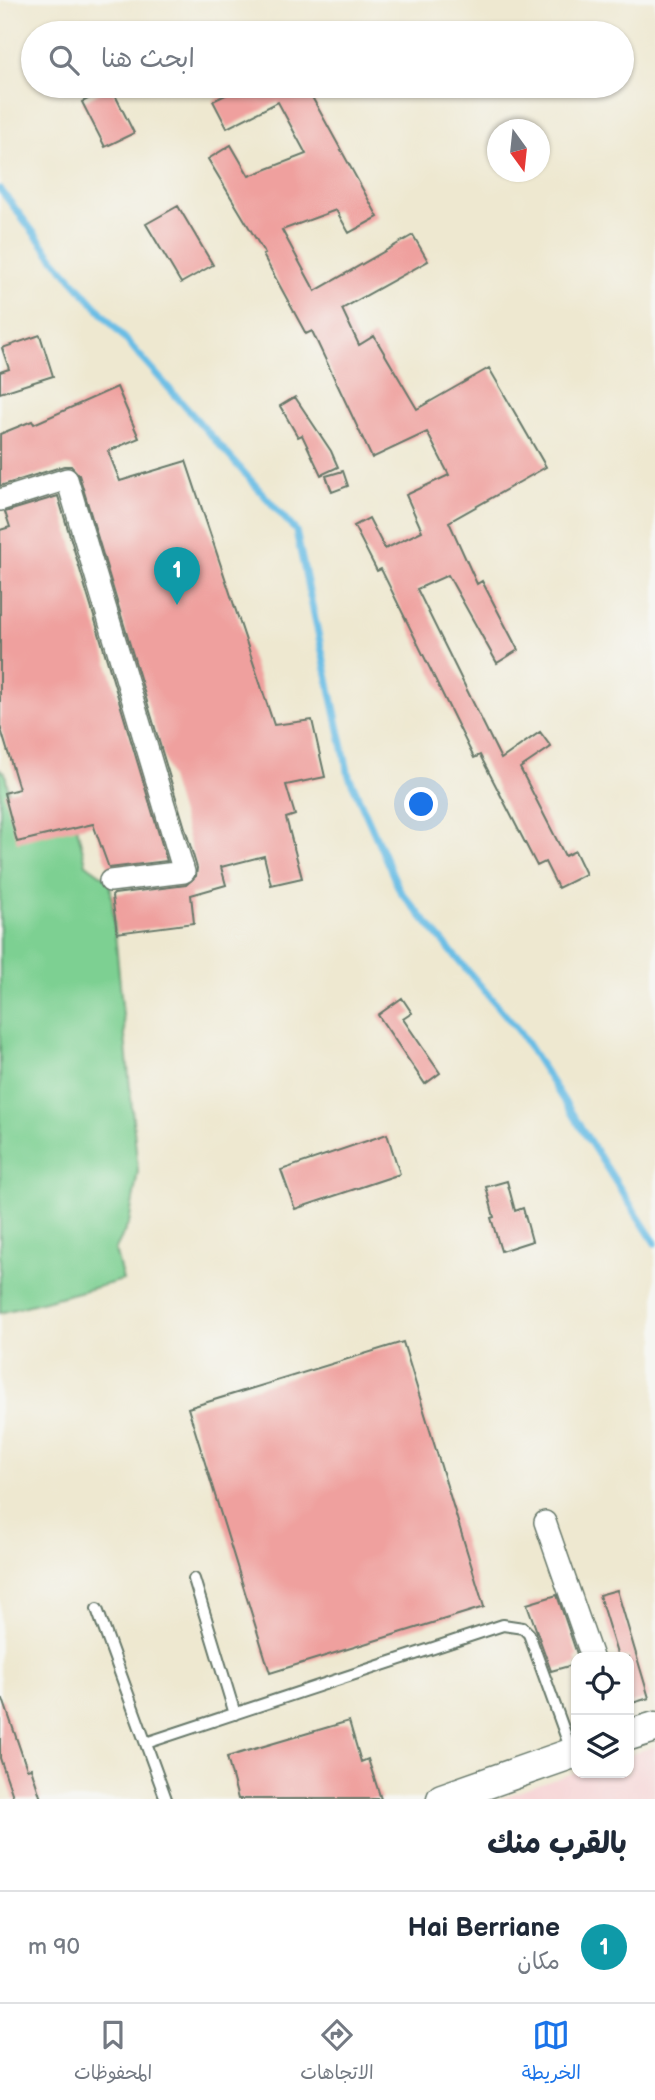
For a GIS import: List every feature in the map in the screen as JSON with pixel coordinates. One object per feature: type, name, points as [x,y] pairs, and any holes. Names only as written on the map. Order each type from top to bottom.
[{"type":"main road","points":[[634,1733],[655,1727]]},
{"type":"main road","points":[[442,1799],[571,1754]]},
{"type":"street","points":[[0,500],[67,479],[184,872],[110,881]]},
{"type":"street","points":[[545,1522],[590,1652]]},
{"type":"lane","points":[[194,1579],[235,1714]]},
{"type":"lane","points":[[97,1609],[166,1799]]},
{"type":"lane","points":[[146,1743],[503,1625],[523,1628],[529,1634],[571,1745]]},
{"type":"shaded area","points":[[655,1746],[655,1799],[498,1799],[571,1774],[571,1778],[634,1778],[634,1753]]},
{"type":"green space","points":[[0,769],[5,773],[9,794],[65,778],[86,864],[110,881],[138,1171],[129,1223],[115,1250],[123,1280],[0,1313]]},
{"type":"building","points":[[90,98],[116,98],[134,133],[105,147],[82,102]]},
{"type":"building","points":[[219,98],[313,98],[378,217],[349,233],[336,210],[282,230],[315,291],[413,235],[428,261],[342,309],[359,345],[374,336],[417,409],[489,368],[546,467],[449,522],[477,584],[482,581],[518,650],[497,663],[448,575],[417,589],[501,759],[540,732],[551,747],[520,768],[565,856],[575,851],[586,874],[558,888],[545,862],[537,866],[480,755],[474,758],[381,569],[377,571],[354,526],[369,518],[385,549],[422,531],[406,495],[449,475],[427,432],[372,458],[312,331],[306,334],[263,255],[265,254],[208,159],[231,145],[249,176],[306,154],[278,102],[227,128],[213,101]]},
{"type":"building","points":[[178,206],[213,265],[181,283],[146,224]]},
{"type":"building","points":[[40,335],[53,376],[0,393],[0,372],[9,369],[2,348]]},
{"type":"building","points":[[117,387],[139,438],[108,451],[120,481],[186,461],[274,725],[312,720],[325,777],[286,785],[295,815],[286,818],[302,878],[271,885],[264,856],[221,867],[226,885],[191,895],[194,923],[117,933],[112,896],[114,894],[186,885],[196,876],[197,868],[79,475],[71,466],[64,466],[0,486],[0,434],[32,421],[34,424]]},
{"type":"building","points":[[295,397],[331,451],[338,467],[321,475],[302,435],[298,437],[280,406]]},
{"type":"building","points":[[343,471],[348,486],[332,492],[326,476]]},
{"type":"building","points":[[58,496],[167,861],[109,868],[93,824],[17,842],[4,793],[19,789],[0,726],[0,530],[10,527],[5,512]]},
{"type":"building","points":[[402,998],[412,1013],[403,1019],[440,1073],[425,1084],[378,1015]]},
{"type":"building","points":[[387,1134],[400,1174],[295,1209],[281,1170]]},
{"type":"building","points":[[507,1181],[515,1211],[523,1208],[532,1241],[501,1251],[491,1218],[494,1217],[486,1187]]},
{"type":"building","points":[[403,1342],[484,1607],[270,1673],[188,1408]]},
{"type":"building","points":[[617,1590],[649,1698],[634,1702],[634,1652],[616,1652],[599,1595]]},
{"type":"building","points":[[557,1595],[576,1652],[571,1652],[571,1665],[551,1671],[527,1604]]},
{"type":"building","points":[[3,1699],[27,1769],[31,1768],[41,1799],[14,1799],[0,1758],[0,1700]]},
{"type":"building","points":[[349,1721],[361,1762],[368,1759],[381,1799],[238,1799],[227,1757]]},
{"type":"waterway","points":[[0,189],[54,259],[296,531],[349,776],[400,891],[519,1031],[655,1243]]},
{"type":"place","name":"Hai Berriane","points":[[177,605]]}]
